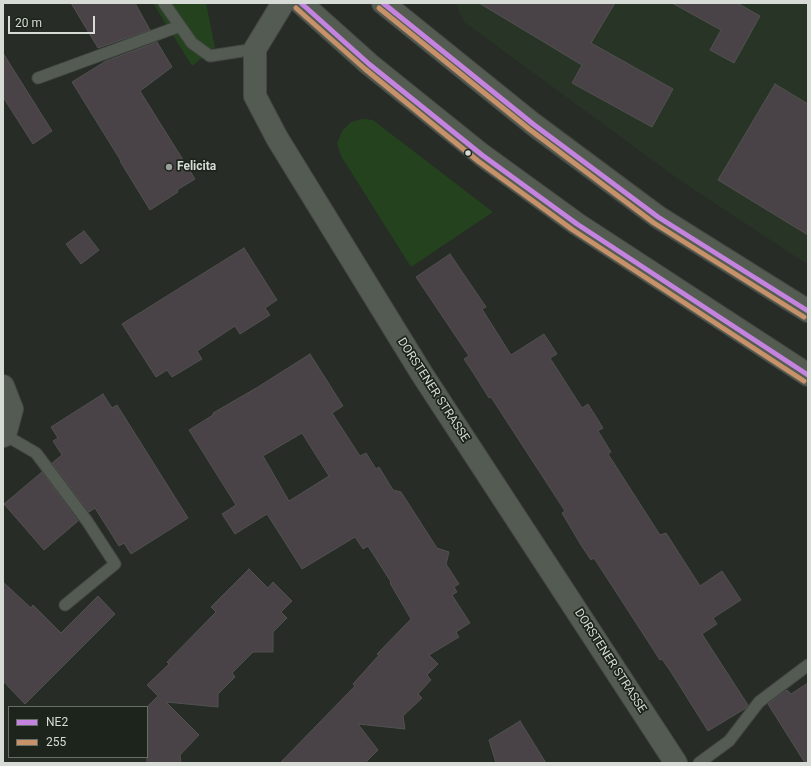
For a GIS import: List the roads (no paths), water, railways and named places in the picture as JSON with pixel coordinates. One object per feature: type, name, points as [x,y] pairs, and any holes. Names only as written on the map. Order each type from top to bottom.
[{"type":"main road","points":[[301,3],[369,64],[482,155],[577,224],[808,375]]},
{"type":"main road","points":[[384,3],[533,124],[658,218],[808,311]]},
{"type":"street","points":[[255,49],[283,3]]},
{"type":"street","name":"DORSTENER STRASSE","points":[[255,49],[255,96],[276,138],[422,374],[676,763]]},
{"type":"street","points":[[3,386],[12,409],[4,436]]},
{"type":"lane","points":[[164,3],[192,43],[210,56],[255,49]]},
{"type":"lane","points":[[38,78],[180,26]]},
{"type":"lane","points":[[4,436],[36,453],[87,521],[115,564],[65,605]]},
{"type":"lane","points":[[699,763],[728,741],[759,702],[808,665]]},
{"type":"place","name":"Felicita","points":[[169,167]]}]
